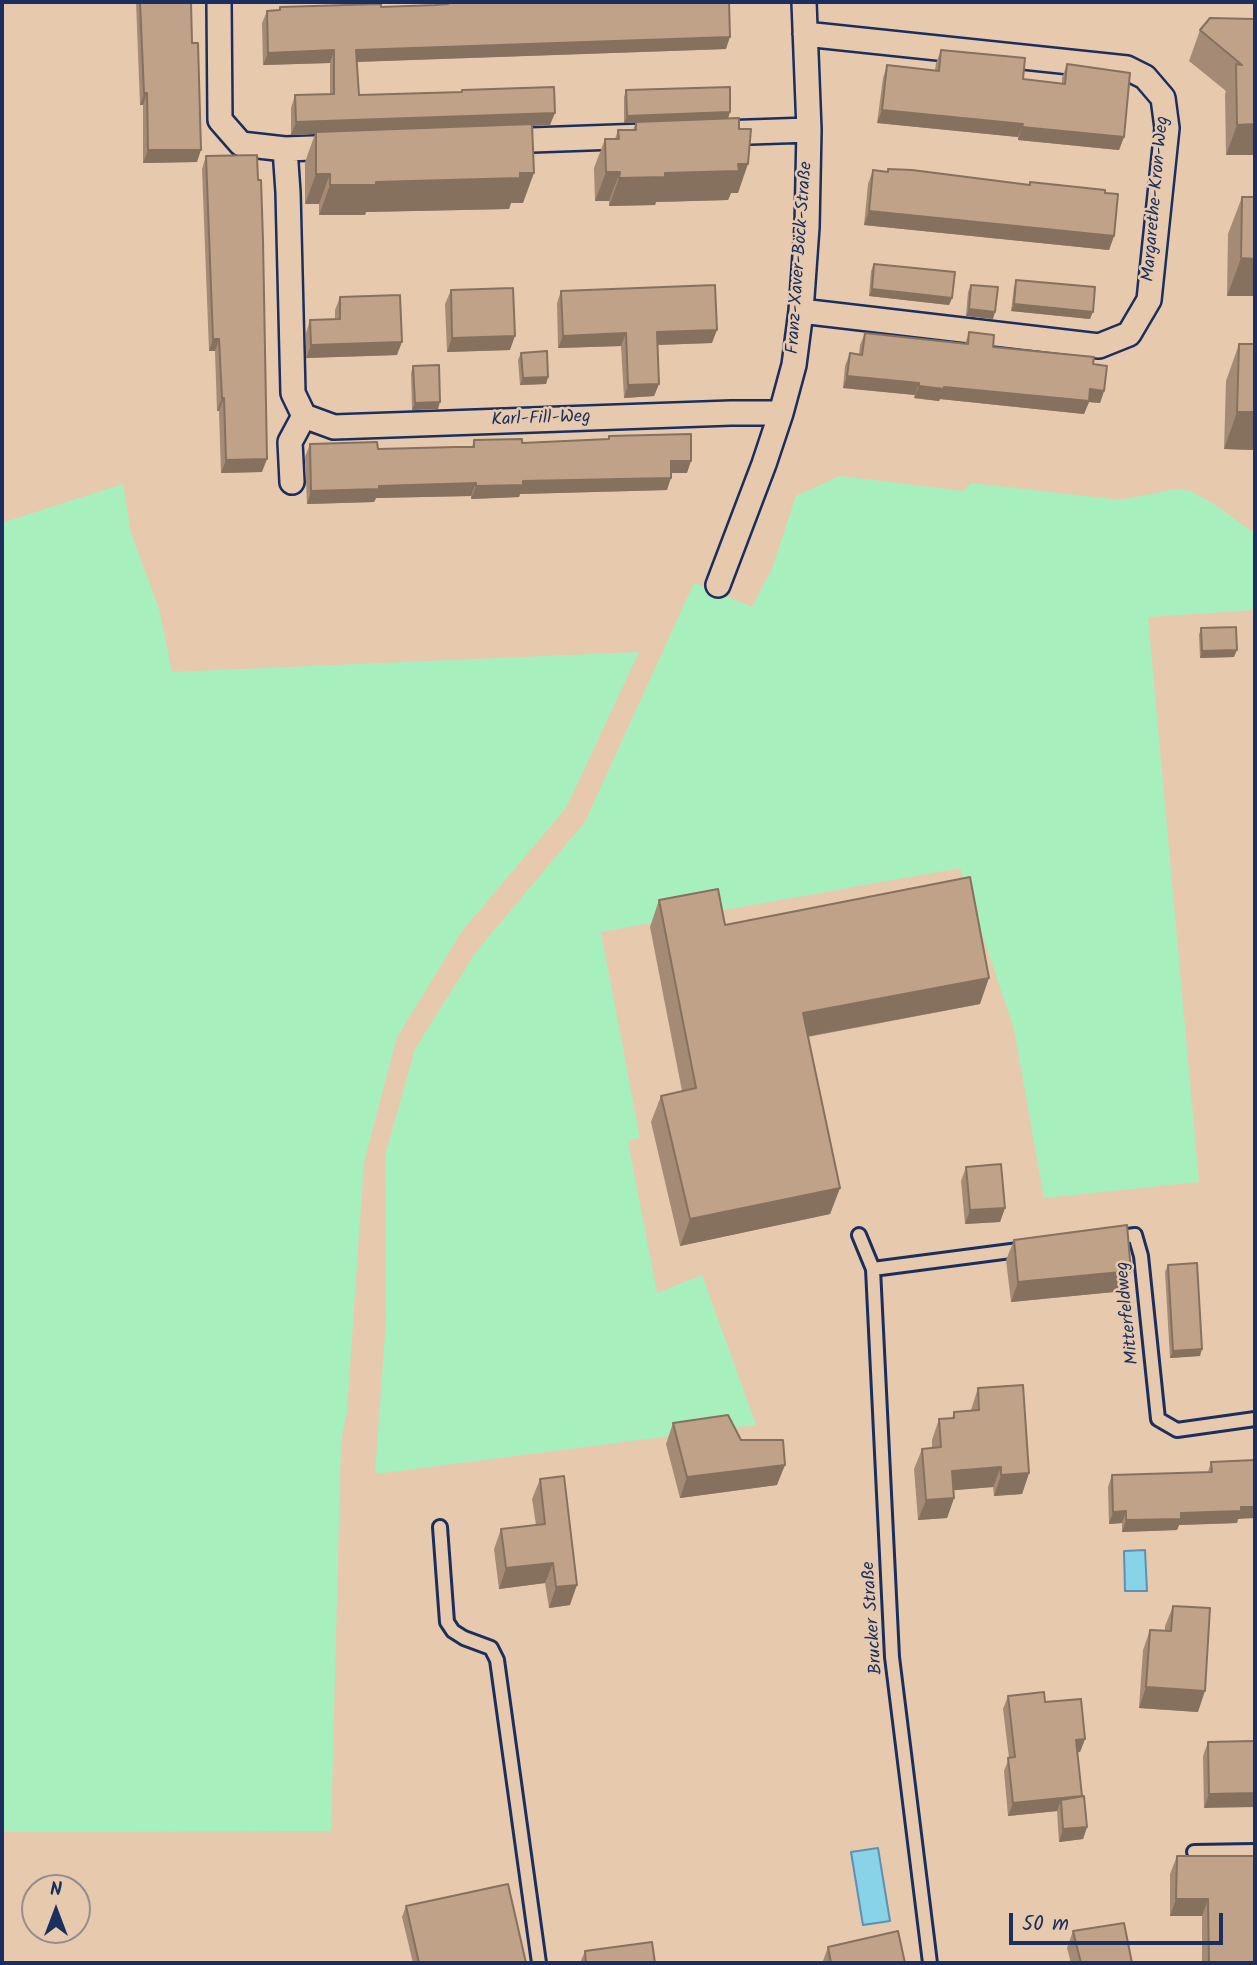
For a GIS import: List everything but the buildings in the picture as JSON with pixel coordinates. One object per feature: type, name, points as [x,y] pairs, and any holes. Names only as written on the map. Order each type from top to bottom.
[{"type":"street","points":[[219,2],[220,120],[241,144],[285,149],[368,146]]},
{"type":"street","name":"Franz-Xaver-Böck-Straße","points":[[718,585],[764,464],[794,365],[807,227],[808,130],[804,2]]},
{"type":"street","name":"Margarethe-Kron-Weg","points":[[801,311],[1099,346],[1129,334],[1149,300],[1167,128],[1163,98],[1145,77],[1128,68],[805,34]]},
{"type":"street","points":[[698,134],[808,130]]},
{"type":"street","points":[[478,142],[670,135]]},
{"type":"street","points":[[285,149],[293,393],[304,416],[290,442],[292,482]]},
{"type":"street","name":"Karl-Fill-Weg","points":[[304,416],[334,427],[781,413]]},
{"type":"lane","points":[[859,1235],[873,1269],[1038,1248]]},
{"type":"lane","name":"Mitterfeldweg","points":[[1107,1239],[1135,1235],[1141,1256],[1158,1419],[1177,1430],[1255,1419]]},
{"type":"lane","name":"Brucker Straße","points":[[873,1269],[892,1657],[930,1963]]},
{"type":"lane","points":[[440,1527],[447,1622],[453,1631],[464,1638],[491,1648],[497,1660],[539,1963]]},
{"type":"lane","points":[[1194,1852],[1255,1851]]},
{"type":"green space","points":[[840,476],[963,491],[971,483],[1120,500],[1176,489],[1190,491],[1214,504],[1255,534],[1255,610],[1148,617],[1199,1182],[1044,1198],[1014,1029],[960,868],[601,932],[640,1138],[628,1141],[657,1293],[702,1275],[756,1425],[375,1474],[386,1320],[385,1156],[415,1049],[476,952],[585,822],[694,583],[752,607],[772,569],[796,496]]},
{"type":"green space","points":[[123,484],[131,533],[159,609],[172,672],[639,652],[566,808],[462,931],[397,1037],[364,1162],[347,1411],[341,1441],[331,1831],[2,1832],[2,523]]},
{"type":"water","points":[[1145,1550],[1147,1591],[1125,1591],[1124,1551]]},
{"type":"water","points":[[878,1848],[890,1921],[863,1925],[851,1852]]}]
